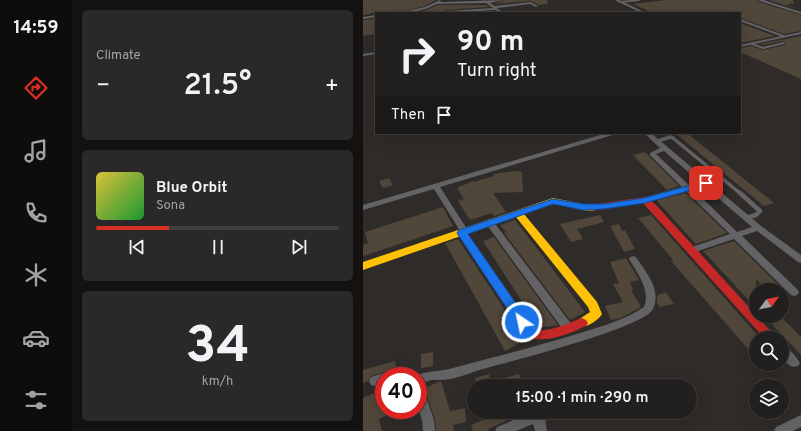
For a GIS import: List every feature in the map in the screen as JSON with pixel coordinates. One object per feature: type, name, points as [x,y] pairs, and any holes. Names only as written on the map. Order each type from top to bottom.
[{"type":"street","points":[[412,12],[443,0]]},
{"type":"street","points":[[436,3],[487,2],[501,0]]},
{"type":"street","points":[[487,2],[501,12]]},
{"type":"street","points":[[447,12],[531,3],[536,6]]},
{"type":"street","points":[[363,18],[375,16]]},
{"type":"street","points":[[363,55],[375,54]]},
{"type":"street","points":[[363,208],[611,134]]},
{"type":"street","points":[[653,135],[665,148],[757,228],[785,250],[801,260]]},
{"type":"street","points":[[665,148],[652,154],[794,292]]},
{"type":"street","points":[[363,266],[555,201],[588,207],[645,200],[706,183]]},
{"type":"street","points":[[436,187],[463,232],[530,334],[536,337],[546,336],[589,320],[596,314],[593,305],[518,213]]},
{"type":"street","points":[[645,200],[765,331]]},
{"type":"street","points":[[490,223],[568,328]]},
{"type":"street","points":[[692,250],[757,228]]},
{"type":"street","points":[[427,376],[432,374],[449,374],[517,356],[594,332],[640,315],[648,309],[651,295],[645,279],[633,259]]},
{"type":"street","points":[[789,358],[794,363]]},
{"type":"street","points":[[427,417],[429,431]]},
{"type":"street","points":[[501,431],[527,419]]},
{"type":"street","points":[[539,419],[541,431]]},
{"type":"street","points":[[779,431],[801,421]]},
{"type":"lane","points":[[617,0],[642,12]]},
{"type":"lane","points":[[621,2],[639,0]]},
{"type":"lane","points":[[761,0],[801,13]]},
{"type":"lane","points":[[741,20],[784,37]]},
{"type":"lane","points":[[741,46],[801,33]]},
{"type":"lane","points":[[752,44],[763,48],[784,43]]},
{"type":"lane","points":[[653,135],[673,138],[760,211],[746,218]]},
{"type":"building","points":[[363,0],[436,0],[425,6],[402,12],[375,12],[363,15]]},
{"type":"building","points":[[504,0],[547,0],[548,4],[539,5],[531,1],[494,4]]},
{"type":"building","points":[[665,0],[758,0],[759,2],[801,15],[801,31],[784,34],[741,18],[741,12],[651,12],[633,4]]},
{"type":"building","points":[[768,0],[793,0],[794,3],[786,5],[801,10]]},
{"type":"building","points":[[437,5],[486,5],[489,7],[447,10],[443,12],[418,12]]},
{"type":"building","points":[[375,19],[375,34],[363,36],[363,20]]},
{"type":"building","points":[[741,23],[775,36],[741,43]]},
{"type":"building","points":[[801,36],[801,79],[741,52],[741,48],[751,46],[763,50],[785,45],[786,43],[784,41],[763,45],[760,44]]},
{"type":"building","points":[[676,134],[688,134],[774,203],[764,206]]},
{"type":"building","points":[[645,152],[679,186],[667,190],[633,155]]},
{"type":"building","points":[[516,171],[522,172],[523,192],[493,193],[506,212],[494,216],[492,213],[470,220],[458,201],[464,199],[457,188],[473,181],[474,182],[494,176],[494,174]]},
{"type":"building","points":[[389,178],[393,185],[383,188],[379,181]]},
{"type":"building","points":[[686,193],[727,233],[696,244],[658,202],[658,200]]},
{"type":"building","points":[[443,207],[453,226],[363,256],[363,245],[368,243],[365,232]]},
{"type":"building","points":[[600,215],[604,222],[577,229],[583,239],[571,242],[560,224]]},
{"type":"building","points":[[651,215],[754,331],[749,331],[749,350],[671,261],[673,260],[638,218]]},
{"type":"building","points":[[515,220],[585,312],[570,320],[504,233],[506,232],[500,225]]},
{"type":"building","points":[[619,224],[622,231],[625,230],[635,249],[624,252],[610,226]]},
{"type":"building","points":[[494,237],[558,325],[539,328],[483,241]]},
{"type":"building","points":[[458,239],[501,304],[523,341],[505,351],[445,243]]},
{"type":"building","points":[[734,241],[777,283],[760,283],[756,279],[756,283],[749,283],[749,300],[703,251]]},
{"type":"building","points":[[626,258],[639,280],[630,282],[633,289],[631,290],[641,307],[621,318],[611,320],[605,306],[623,302],[613,284],[619,283],[610,262]]},
{"type":"building","points":[[666,292],[674,304],[659,307],[657,303],[657,295]]},
{"type":"building","points":[[771,323],[787,323],[801,337],[801,355],[789,342],[789,331],[778,331]]},
{"type":"building","points":[[433,352],[433,366],[421,367],[421,354]]},
{"type":"building","points":[[395,361],[396,367],[375,367],[375,375],[371,376],[368,381],[363,383],[363,370]]},
{"type":"building","points":[[489,374],[490,379],[475,379]]},
{"type":"building","points":[[519,374],[521,379],[501,379]]},
{"type":"building","points":[[441,381],[450,411],[465,408],[466,422],[453,425],[454,431],[436,431],[435,420],[427,397],[427,387]]},
{"type":"building","points":[[375,393],[375,419],[379,419],[382,431],[363,431],[363,398]]},
{"type":"building","points":[[485,419],[507,419],[488,429],[489,431],[473,431],[471,425]]},
{"type":"traffic: slow","points":[[363,266],[553,201],[583,207],[597,207]]},
{"type":"traffic: slow","points":[[518,213],[593,305],[596,314],[582,323]]},
{"type":"traffic: jam","points":[[597,207],[645,200],[654,208],[765,331]]},
{"type":"traffic: jam","points":[[462,233],[530,334],[550,334],[563,331],[582,323]]},
{"type":"route","points":[[522,322],[462,233],[553,201],[583,207],[604,206],[645,200],[706,183]]}]
